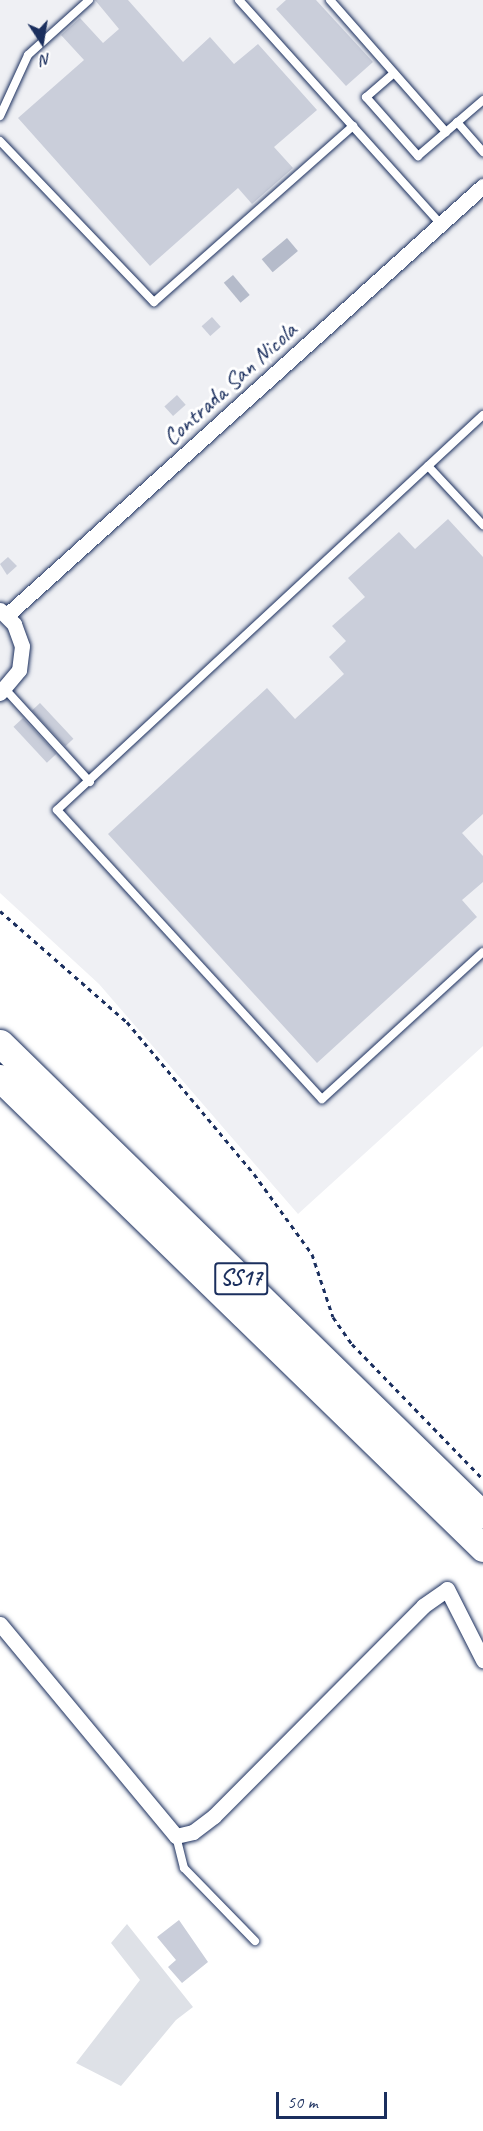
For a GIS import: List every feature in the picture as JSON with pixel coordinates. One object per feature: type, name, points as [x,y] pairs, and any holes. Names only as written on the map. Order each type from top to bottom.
[{"type":"highway","name":"SS17","points":[[0,1043],[483,1515]]},
{"type":"highway","name":"SS17","points":[[0,1078],[10,1091],[483,1548]]},
{"type":"street","name":"Contrada San Nicola","points":[[3,691],[19,670],[22,646],[3,612],[483,186]]},
{"type":"street","points":[[0,1624],[176,1836],[193,1832],[214,1816],[423,1606],[447,1589],[483,1660]]},
{"type":"lane","points":[[0,116],[28,55],[89,0]]},
{"type":"lane","points":[[239,0],[441,224]]},
{"type":"lane","points":[[330,0],[446,132]]},
{"type":"lane","points":[[394,73],[366,97],[418,156],[483,100]]},
{"type":"lane","points":[[457,122],[483,152]]},
{"type":"lane","points":[[0,141],[154,302],[353,126]]},
{"type":"lane","points":[[483,415],[90,782],[57,810],[322,1099],[483,952]]},
{"type":"lane","points":[[428,466],[483,525]]},
{"type":"lane","points":[[3,691],[90,782]]},
{"type":"lane","points":[[176,1836],[184,1868],[255,1941]]},
{"type":"path","points":[[0,911],[127,1022],[254,1174],[312,1254],[333,1317],[352,1344],[483,1479]]},
{"type":"shaded area","points":[[0,0],[483,0],[483,1046],[298,1214],[99,984],[0,893]]},
{"type":"shaded area","points":[[127,1924],[193,2007],[176,2020],[121,2086],[76,2063],[140,1980],[111,1943]]},
{"type":"water","points":[[287,238],[298,251],[273,272],[262,259]]},
{"type":"water","points":[[233,275],[250,295],[241,303],[224,283]]},
{"type":"building","points":[[95,0],[128,0],[183,62],[210,37],[234,64],[258,44],[317,110],[274,147],[293,168],[252,204],[238,188],[150,266],[18,118],[84,60],[61,35],[80,18],[103,43],[119,29]]},
{"type":"building","points":[[286,0],[316,0],[373,62],[346,86],[276,9]]},
{"type":"building","points":[[212,317],[221,327],[210,336],[202,326]]},
{"type":"building","points":[[177,395],[186,405],[173,416],[164,406]]},
{"type":"building","points":[[448,519],[483,557],[483,814],[462,833],[483,856],[483,882],[462,900],[477,917],[317,1063],[108,834],[267,688],[295,719],[344,674],[329,657],[346,641],[332,626],[365,597],[348,578],[399,532],[415,549]]},
{"type":"building","points":[[8,557],[17,566],[7,575],[0,564]]},
{"type":"building","points":[[40,703],[73,739],[65,746],[32,711]]},
{"type":"building","points":[[23,718],[56,754],[47,763],[13,727]]},
{"type":"building","points":[[179,1920],[208,1962],[182,1983],[168,1967],[176,1960],[157,1937]]}]
